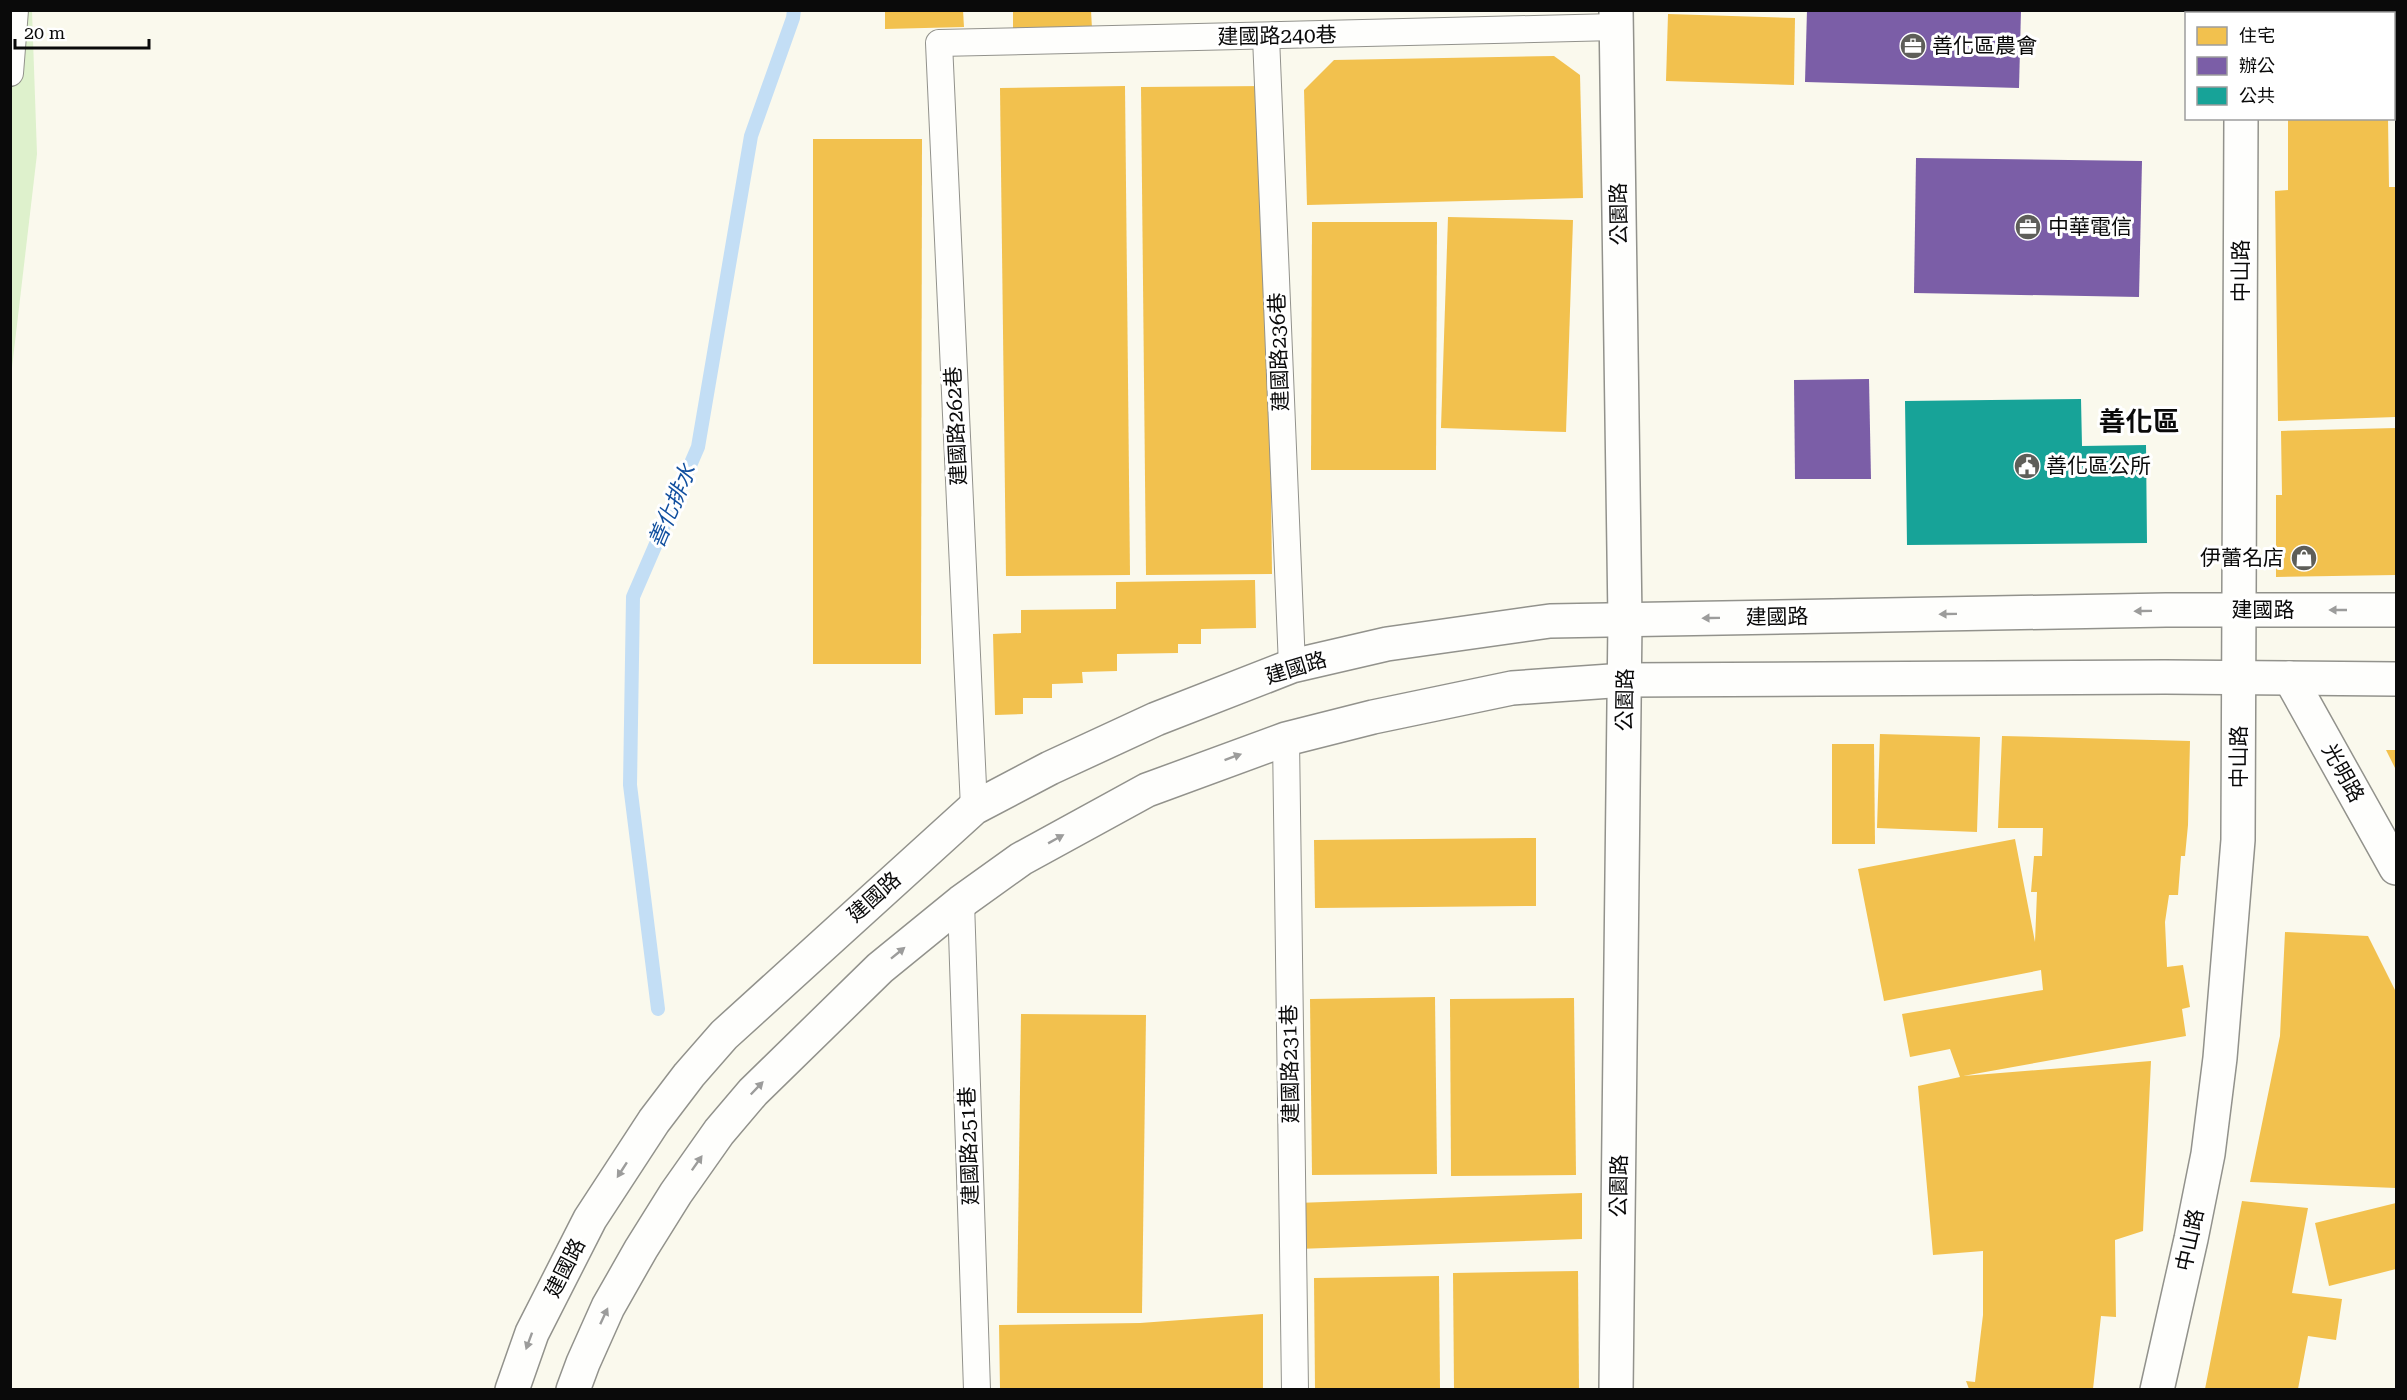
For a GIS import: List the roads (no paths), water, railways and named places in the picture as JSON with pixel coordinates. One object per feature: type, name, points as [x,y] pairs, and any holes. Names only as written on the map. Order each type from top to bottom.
[{"type":"street","name":"公園路","points":[[1616,19],[1625,620],[1616,1389]]},
{"type":"street","name":"中山路","points":[[2157,1389],[2208,1154],[2220,1058],[2238,840],[2241,120]]},
{"type":"street","name":"建國路","points":[[512,1389],[532,1333],[590,1219],[654,1121],[689,1075],[724,1035],[974,808],[1050,768],[1156,719],[1292,666],[1387,644],[1550,621],[2240,610],[2397,610]]},
{"type":"street","points":[[573,1389],[608,1307],[676,1193],[719,1132],[753,1092],[880,968],[961,902],[1020,859],[1147,790],[1286,739],[1373,717],[1512,688],[1625,680],[2239,677],[2397,679]]},
{"type":"street","name":"光明路","points":[[2290,678],[2397,868]]},
{"type":"lane","points":[[10,73],[15,10]]},
{"type":"lane","name":"建國路240巷","points":[[939,43],[1266,37],[1616,19]]},
{"type":"lane","name":"建國路236巷","points":[[1266,37],[1292,666]]},
{"type":"lane","name":"建國路262巷","points":[[939,43],[974,808]]},
{"type":"lane","name":"建國路231巷","points":[[1286,739],[1294,1389]]},
{"type":"lane","name":"建國路251巷","points":[[961,902],[977,1389]]},
{"type":"waterway","name":"善化排水","points":[[658,1009],[630,785],[633,597],[698,447],[751,136],[794,10]]},
{"type":"place","name":"善化區農會","points":[[1913,46]]},
{"type":"place","name":"中華電信","points":[[2028,227]]},
{"type":"place","name":"善化區公所","points":[[2027,466]]},
{"type":"place","name":"伊蕾名店","points":[[2304,558]]},
{"type":"district","name":"善化區","points":[[2139,422]]}]
